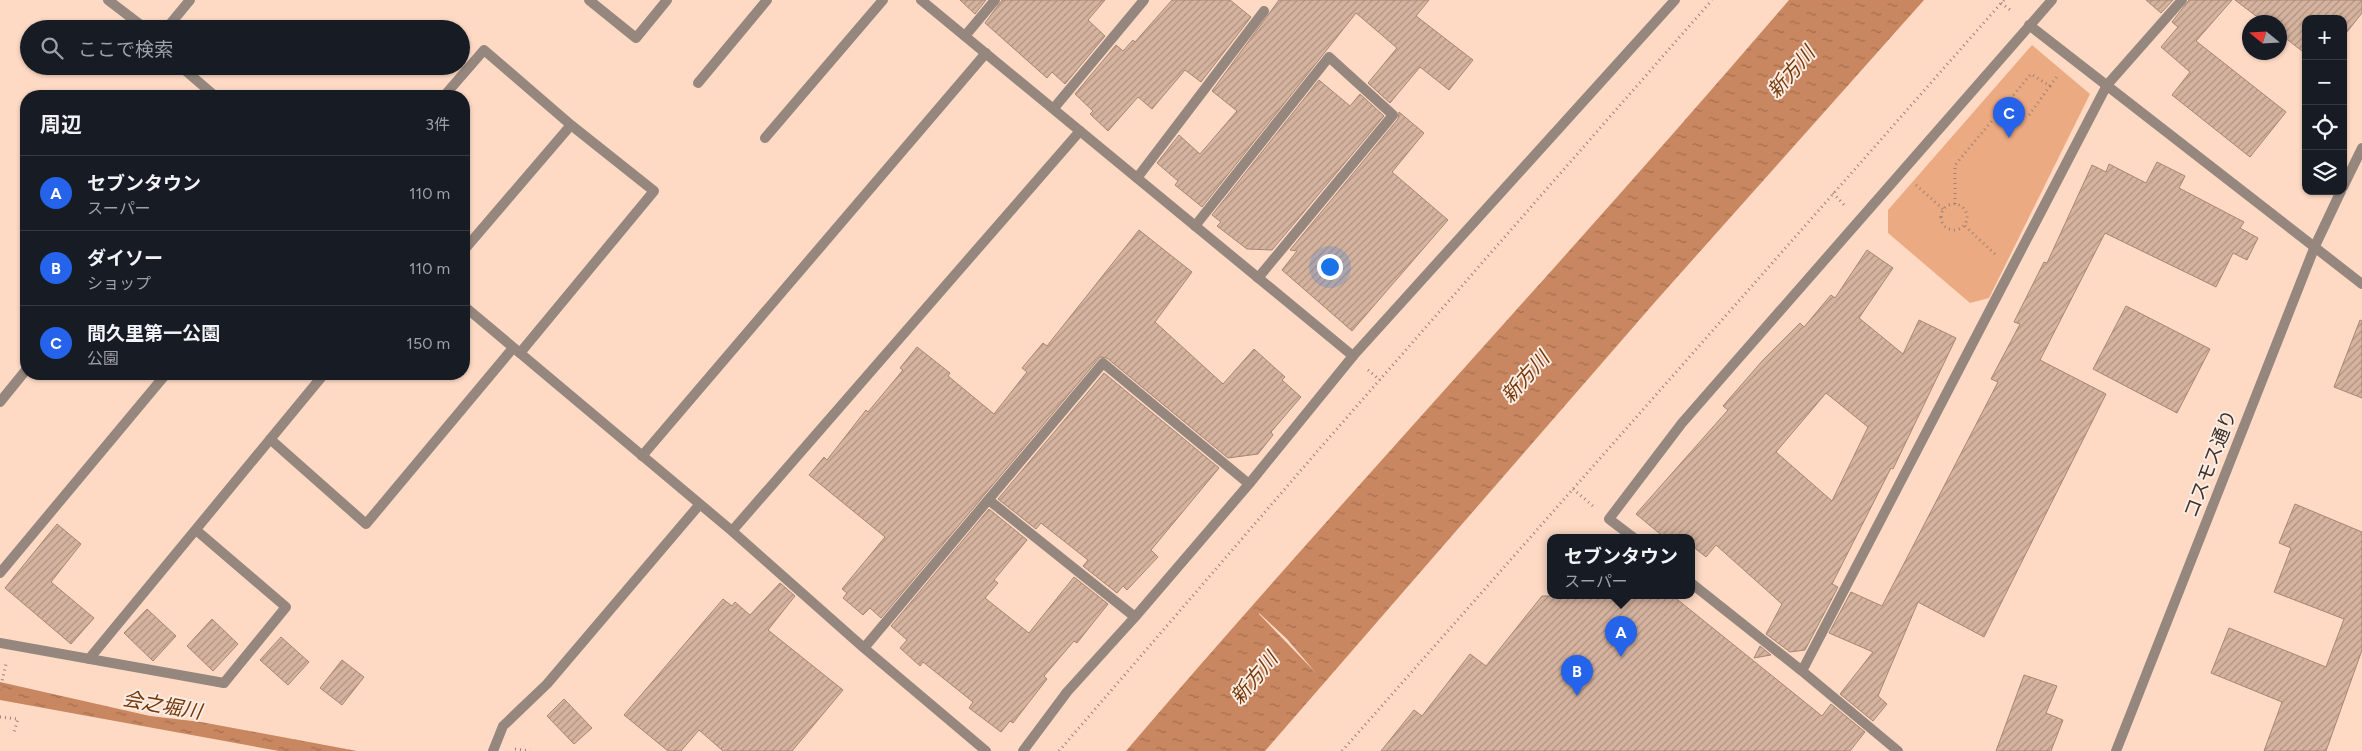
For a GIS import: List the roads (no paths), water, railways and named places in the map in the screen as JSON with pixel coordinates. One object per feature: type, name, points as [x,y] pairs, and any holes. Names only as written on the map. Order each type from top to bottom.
[{"type":"street","points":[[108,0],[134,20]]},
{"type":"street","points":[[173,20],[190,0]]},
{"type":"street","points":[[589,0],[636,38],[667,0]]},
{"type":"street","points":[[698,83],[767,0]]},
{"type":"street","points":[[765,138],[883,0]]},
{"type":"street","points":[[921,0],[1353,356]]},
{"type":"street","points":[[966,36],[995,0]]},
{"type":"street","points":[[1054,108],[1144,0]]},
{"type":"street","points":[[1023,751],[1067,692],[1135,617],[1249,484],[1353,356],[1675,0]]},
{"type":"street","points":[[1629,534],[1609,519],[1682,423],[2052,0]]},
{"type":"street","points":[[1802,671],[2108,86],[2182,0]]},
{"type":"street","points":[[1137,178],[1264,11]]},
{"type":"street","points":[[2029,25],[2362,284]]},
{"type":"street","points":[[270,439],[366,524],[654,190],[571,124],[484,50],[470,66]]},
{"type":"street","points":[[642,456],[986,53]]},
{"type":"street","points":[[1195,226],[1329,58],[1393,115],[1258,278]]},
{"type":"street","points":[[190,75],[208,90]]},
{"type":"street","points":[[449,90],[462,75]]},
{"type":"street","points":[[470,243],[571,124]]},
{"type":"street","points":[[732,531],[1080,131]]},
{"type":"street","points":[[2347,179],[2362,148]]},
{"type":"street","name":"コスモス通り","points":[[2116,751],[2315,246],[2339,195]]},
{"type":"street","points":[[470,311],[732,531],[864,648],[986,751]]},
{"type":"street","points":[[864,648],[990,501],[1103,363],[1249,484]]},
{"type":"street","points":[[0,402],[20,377]]},
{"type":"street","points":[[0,573],[161,380]]},
{"type":"street","points":[[89,659],[319,380]]},
{"type":"street","points":[[990,501],[1135,617]]},
{"type":"street","points":[[493,751],[503,726],[546,684],[700,504]]},
{"type":"street","points":[[0,643],[224,683],[286,607],[196,530]]},
{"type":"street","points":[[1695,586],[1802,671],[1898,751]]},
{"type":"water","name":"新方川","points":[[1789,0],[1924,0],[1655,302],[1265,751],[1126,751],[1291,562],[1707,95]],"holes":[[[1259,613],[1287,639],[1316,673]]]},
{"type":"water","points":[[0,682],[150,716],[201,722],[357,751],[279,751],[0,700]]},
{"type":"place","name":"間久里第一公園","points":[[2009,138]]},
{"type":"place","name":"セブンタウン","points":[[1621,657]]},
{"type":"place","name":"ダイソー","points":[[1577,696]]},
{"type":"water label","name":"会之堀川","points":[[162,705]]}]
